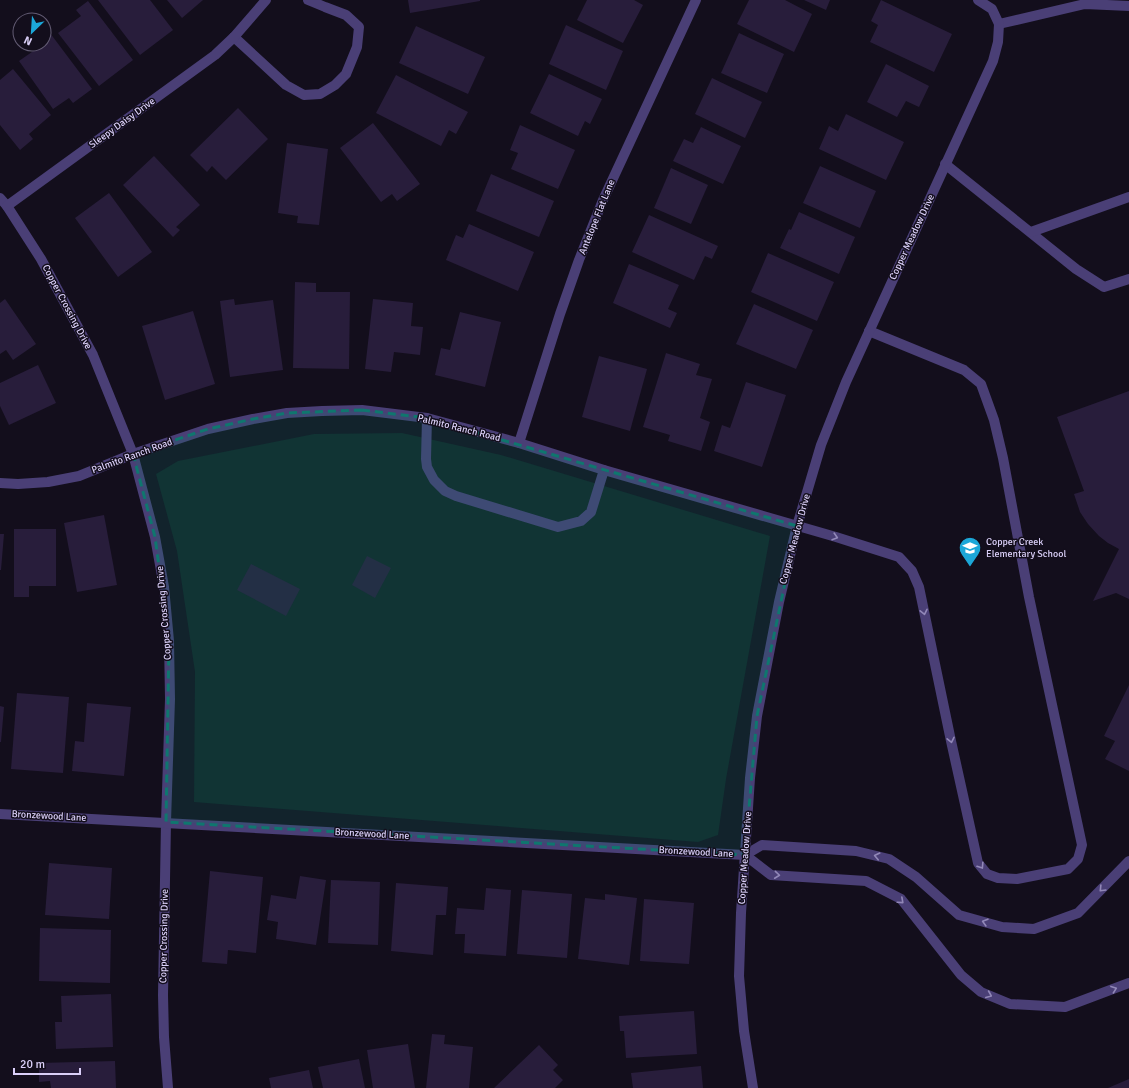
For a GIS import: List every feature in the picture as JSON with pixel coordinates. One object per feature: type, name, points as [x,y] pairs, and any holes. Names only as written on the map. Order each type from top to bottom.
[{"type":"street","name":"Sleepy Daisy Drive","points":[[7,206],[214,55],[234,36],[266,0]]},
{"type":"street","points":[[234,36],[286,85],[304,95],[320,94],[335,85],[346,74],[357,47],[359,27],[346,15],[308,0]]},
{"type":"street","name":"Antelope Flat Lane","points":[[519,443],[560,314],[579,260],[603,200],[696,0]]},
{"type":"street","points":[[978,0],[992,9],[999,24],[1085,4],[1129,6]]},
{"type":"street","name":"Copper Meadow Drive","points":[[753,1088],[744,1031],[739,976],[741,913],[750,778],[756,716],[779,602],[797,526],[822,445],[846,382],[868,331],[993,61],[998,42],[999,24]]},
{"type":"street","points":[[946,164],[1076,269],[1104,287],[1129,279]]},
{"type":"street","points":[[1031,232],[1129,197]]},
{"type":"street","name":"Copper Crossing Drive","points":[[0,198],[7,206],[41,259],[93,355],[133,454],[156,537],[164,587],[169,641],[170,699],[163,995],[164,1037],[168,1088]]},
{"type":"street","name":"Palmito Ranch Road","points":[[0,482],[18,484],[48,482],[79,476],[133,454],[208,429],[253,419],[322,411],[362,410],[427,418],[519,443],[604,470],[899,556],[912,571],[919,587],[978,862],[987,874],[998,878],[1017,879],[1068,869],[1078,859],[1082,845],[1030,597],[1003,458],[994,420],[981,384],[964,370],[868,331]]},
{"type":"street","points":[[427,418],[427,467],[434,480],[445,490],[456,496],[558,527],[581,522],[591,512],[604,470]]},
{"type":"street","name":"Bronzewood Lane","points":[[0,814],[745,855]]},
{"type":"street","points":[[1129,861],[1078,913],[1034,929],[1002,927],[959,915],[916,877],[889,859],[856,851],[762,845],[745,855],[771,875],[866,881],[901,899],[961,975],[981,992],[1010,1004],[1065,1007],[1129,983]]},
{"type":"highlighted area","points":[[362,410],[427,418],[797,526],[757,716],[745,855],[166,822],[169,641],[155,537],[133,454],[208,429],[253,419],[287,413]]},
{"type":"shaded area","points":[[402,433],[501,455],[770,536],[726,779],[718,835],[698,842],[194,802],[195,672],[177,551],[156,474],[178,461],[314,434]]},
{"type":"building","points":[[98,0],[150,0],[173,30],[140,55]]},
{"type":"building","points":[[167,0],[203,0],[182,18]]},
{"type":"building","points":[[408,0],[480,0],[480,1],[410,13]]},
{"type":"building","points":[[587,0],[634,0],[643,5],[623,43],[577,20]]},
{"type":"building","points":[[749,0],[785,0],[812,14],[794,52],[737,24]]},
{"type":"building","points":[[804,0],[830,0],[826,10]]},
{"type":"building","points":[[881,0],[952,34],[934,72],[870,42],[878,25],[871,21]]},
{"type":"building","points":[[88,1],[133,60],[99,86],[58,33],[81,16],[76,10]]},
{"type":"building","points":[[566,25],[623,51],[606,90],[549,64]]},
{"type":"building","points":[[416,26],[485,57],[468,94],[399,63]]},
{"type":"building","points":[[739,33],[784,54],[767,93],[721,73]]},
{"type":"building","points":[[52,36],[92,89],[73,103],[69,98],[53,109],[19,61],[32,52],[52,52]]},
{"type":"building","points":[[886,64],[929,86],[919,107],[906,101],[897,117],[867,102]]},
{"type":"building","points":[[13,69],[51,115],[29,134],[33,139],[20,150],[0,125],[0,80]]},
{"type":"building","points":[[549,74],[602,99],[590,124],[585,121],[578,136],[530,113]]},
{"type":"building","points":[[396,75],[468,112],[456,134],[449,130],[441,146],[376,113]]},
{"type":"building","points":[[712,78],[762,102],[745,138],[695,114]]},
{"type":"building","points":[[238,108],[268,139],[226,180],[212,166],[207,172],[190,155]]},
{"type":"building","points":[[846,114],[904,142],[886,180],[819,149],[829,126],[838,131]]},
{"type":"building","points":[[373,123],[420,184],[397,201],[392,194],[381,202],[340,148]]},
{"type":"building","points":[[520,125],[575,150],[558,189],[511,169],[518,153],[510,150]]},
{"type":"building","points":[[701,127],[741,146],[723,184],[673,161],[684,139],[693,143]]},
{"type":"building","points":[[287,143],[328,149],[319,225],[297,223],[298,216],[278,213]]},
{"type":"building","points":[[154,156],[200,205],[176,227],[180,230],[173,237],[123,185]]},
{"type":"building","points":[[820,166],[876,191],[860,228],[803,203]]},
{"type":"building","points":[[671,168],[708,185],[691,224],[654,208]]},
{"type":"building","points":[[491,174],[554,201],[539,237],[476,211]]},
{"type":"building","points":[[109,193],[152,252],[118,277],[75,218]]},
{"type":"building","points":[[799,212],[855,237],[839,274],[780,248],[789,229],[791,230]]},
{"type":"building","points":[[649,215],[718,246],[712,259],[705,256],[694,280],[632,252]]},
{"type":"building","points":[[469,224],[534,252],[518,291],[446,260],[456,235],[463,238]]},
{"type":"building","points":[[768,253],[834,282],[817,321],[751,292]]},
{"type":"building","points":[[629,264],[679,285],[668,309],[677,313],[670,328],[613,303]]},
{"type":"building","points":[[295,282],[316,283],[316,292],[350,292],[349,369],[293,368]]},
{"type":"building","points":[[5,299],[36,344],[13,360],[6,350],[0,354],[0,303]]},
{"type":"building","points":[[234,299],[235,305],[273,300],[283,370],[230,377],[220,301]]},
{"type":"building","points":[[373,299],[413,303],[411,326],[423,327],[420,355],[394,352],[391,372],[365,369]]},
{"type":"building","points":[[754,304],[813,330],[796,369],[736,344]]},
{"type":"building","points":[[193,311],[215,384],[165,400],[142,326]]},
{"type":"building","points":[[460,312],[501,322],[485,387],[435,375],[441,348],[450,350]]},
{"type":"building","points":[[666,353],[700,364],[696,375],[712,379],[700,418],[710,422],[701,451],[668,441],[670,435],[643,427]]},
{"type":"building","points":[[599,356],[647,369],[630,431],[582,417]]},
{"type":"building","points":[[38,365],[56,403],[9,425],[0,406],[0,383]]},
{"type":"building","points":[[746,382],[786,395],[762,467],[714,451],[722,425],[730,428]]},
{"type":"building","points":[[1129,391],[1129,599],[1116,593],[1093,601],[1119,549],[1099,536],[1080,512],[1074,494],[1084,491],[1057,417]]},
{"type":"building","points":[[104,515],[117,585],[77,592],[64,523]]},
{"type":"building","points":[[14,529],[56,529],[56,586],[29,586],[29,597],[14,597]]},
{"type":"building","points":[[0,534],[4,534],[1,570],[0,570]]},
{"type":"building","points":[[367,556],[391,568],[375,598],[352,585]]},
{"type":"building","points":[[251,564],[300,589],[286,616],[237,590]]},
{"type":"building","points":[[1129,685],[1129,771],[1105,759],[1115,741],[1104,736]]},
{"type":"building","points":[[17,693],[69,697],[63,773],[11,769]]},
{"type":"building","points":[[87,703],[131,707],[124,776],[72,771],[75,741],[84,742]]},
{"type":"building","points":[[0,706],[4,707],[1,742],[0,742]]},
{"type":"building","points":[[49,863],[112,868],[109,919],[45,915]]},
{"type":"building","points":[[210,871],[263,877],[256,953],[228,950],[227,964],[202,962]]},
{"type":"building","points":[[300,876],[326,880],[316,945],[276,939],[278,922],[267,920],[271,895],[296,899]]},
{"type":"building","points":[[331,880],[380,882],[378,945],[328,943]]},
{"type":"building","points":[[396,883],[448,887],[446,915],[436,915],[433,955],[391,951]]},
{"type":"building","points":[[486,888],[511,890],[506,956],[464,953],[465,934],[455,934],[457,908],[484,910]]},
{"type":"building","points":[[522,890],[572,894],[567,958],[517,954]]},
{"type":"building","points":[[605,894],[637,898],[629,965],[578,959],[585,898],[605,900]]},
{"type":"building","points":[[644,899],[694,903],[689,964],[640,961]]},
{"type":"building","points":[[40,928],[111,930],[110,983],[39,981]]},
{"type":"building","points":[[111,994],[113,1047],[56,1049],[55,1022],[62,1022],[61,996]]},
{"type":"building","points":[[694,1011],[697,1054],[626,1058],[624,1031],[620,1031],[619,1016]]},
{"type":"building","points":[[432,1034],[445,1035],[444,1044],[473,1047],[469,1088],[426,1088]]},
{"type":"building","points":[[408,1044],[415,1088],[373,1088],[367,1050]]},
{"type":"building","points":[[539,1045],[558,1065],[553,1070],[563,1080],[555,1088],[494,1088]]},
{"type":"building","points":[[359,1059],[365,1088],[323,1088],[318,1067]]},
{"type":"building","points":[[115,1061],[116,1088],[51,1088],[50,1081],[39,1082],[39,1063]]},
{"type":"building","points":[[701,1066],[703,1088],[633,1088],[631,1073]]},
{"type":"building","points":[[309,1070],[313,1088],[271,1088],[269,1078]]},
{"type":"building","points":[[1129,1079],[1129,1088],[1108,1088]]},
{"type":"place","name":"Copper Creek Elementary School","points":[[970,568]]}]
